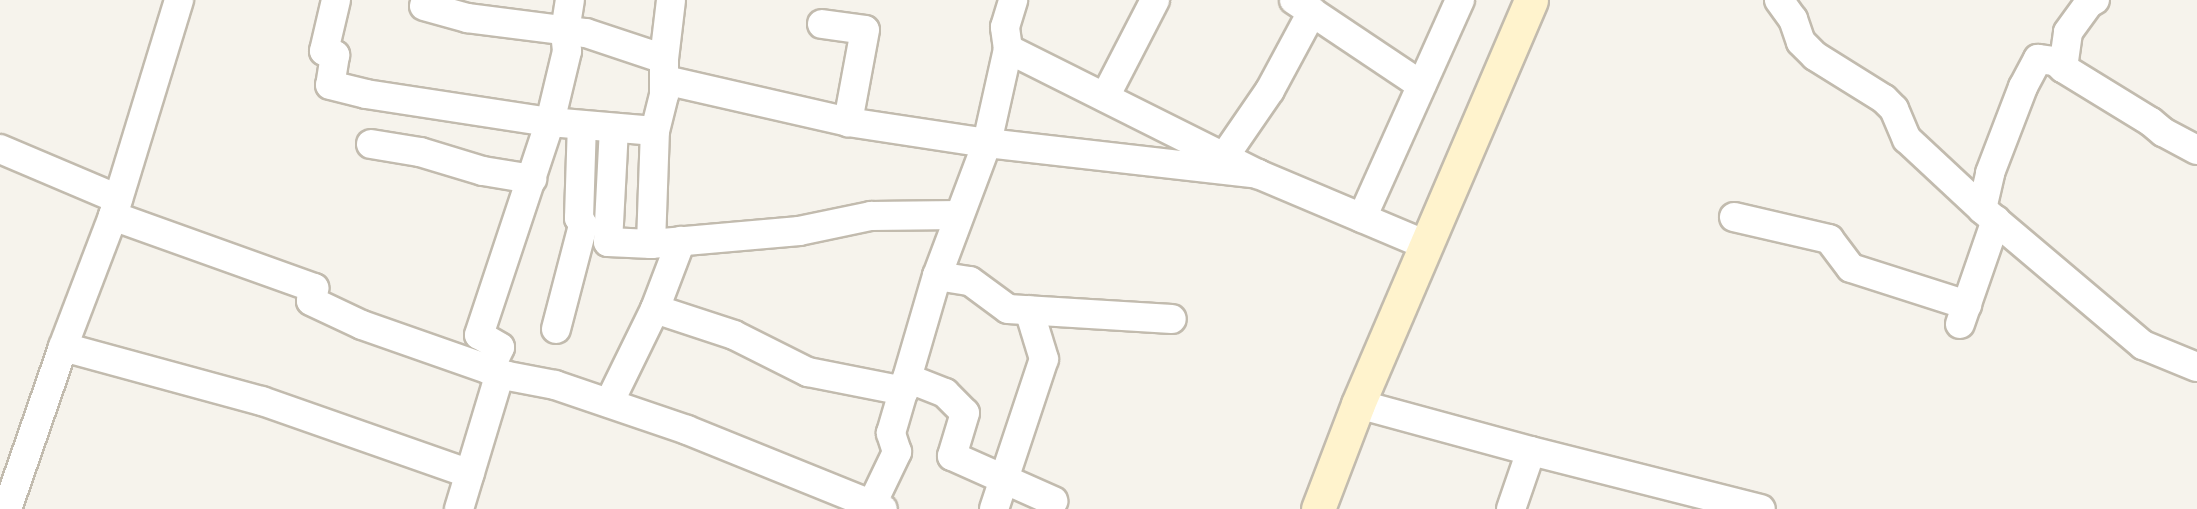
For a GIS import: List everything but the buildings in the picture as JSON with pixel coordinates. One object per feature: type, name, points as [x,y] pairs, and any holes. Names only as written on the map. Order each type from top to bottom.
[{"type":"main road","points":[[1318,509],[1358,404],[1531,0]]},
{"type":"street","points":[[7,509],[63,347],[116,207],[179,0]]},
{"type":"street","points":[[336,0],[324,51],[334,55],[330,85],[366,94],[550,122],[655,131]]},
{"type":"street","points":[[464,508],[500,347],[479,335],[550,122],[567,51],[565,31],[570,0]]},
{"type":"street","points":[[651,244],[655,131],[671,0]]},
{"type":"street","points":[[0,149],[116,207],[306,284],[314,288],[311,301],[362,325],[494,372],[555,385],[687,430],[877,507],[897,452],[891,433],[937,276],[987,143],[1008,49],[1005,27],[1013,0]]},
{"type":"street","points":[[1105,98],[1155,0]]},
{"type":"street","points":[[1362,218],[1460,0]]},
{"type":"street","points":[[1779,0],[1793,19],[1801,42],[1815,56],[1884,99],[1894,109],[1907,140],[1989,214],[2143,345],[2197,367]]},
{"type":"street","points":[[2063,68],[2068,32],[2088,4],[2095,0]]},
{"type":"street","points":[[424,6],[467,18],[586,33],[664,69],[848,122],[987,143],[1258,174]]},
{"type":"street","points":[[1224,157],[1270,90],[1313,7],[1421,85]]},
{"type":"street","points":[[822,24],[865,30],[848,122]]},
{"type":"street","points":[[1008,49],[1258,174],[1426,245]]},
{"type":"street","points":[[1734,217],[1829,239],[1851,268],[1964,314],[1989,214],[1990,173],[2023,87],[2038,59],[2055,61],[2163,132],[2197,150]]},
{"type":"street","points":[[556,329],[583,225],[579,218],[582,125]]},
{"type":"street","points":[[614,128],[608,242],[651,244],[799,231],[871,216],[959,215]]},
{"type":"street","points":[[371,144],[420,152],[483,171],[532,179]]},
{"type":"street","points":[[609,403],[655,309],[681,241]]},
{"type":"street","points":[[937,276],[970,281],[1008,309],[1172,319]]},
{"type":"street","points":[[655,309],[734,335],[808,372],[906,384],[945,393],[965,412],[952,456],[1003,481],[1053,501]]},
{"type":"street","points":[[994,509],[1044,359],[1029,310]]},
{"type":"street","points":[[63,347],[262,401],[470,474]]},
{"type":"street","points":[[1358,404],[1531,451],[1761,509]]},
{"type":"street","points":[[1511,509],[1531,451]]}]
